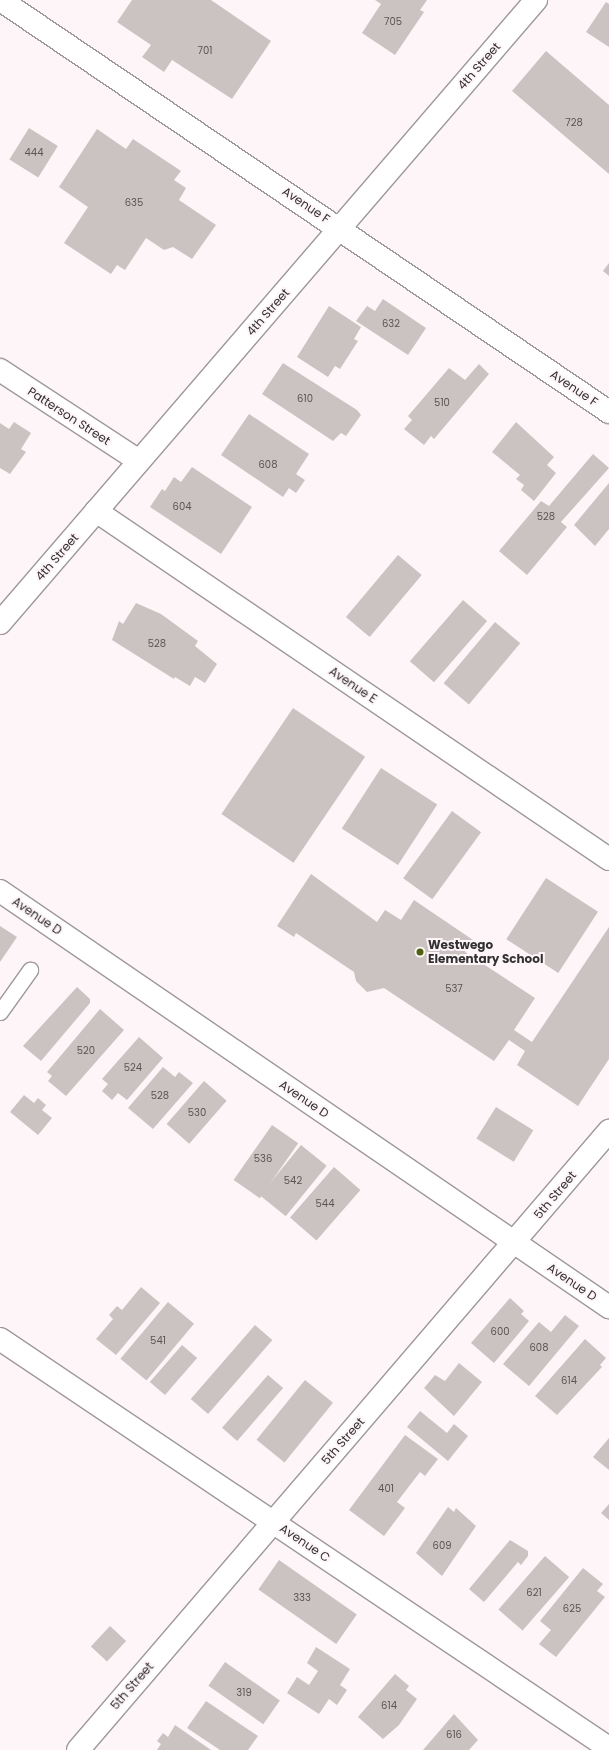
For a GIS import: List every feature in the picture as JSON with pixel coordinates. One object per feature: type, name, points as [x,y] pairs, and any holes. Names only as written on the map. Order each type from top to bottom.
[{"type":"street","name":"4th Street","points":[[0,623],[536,0]]},
{"type":"street","name":"Avenue F","points":[[2,1],[340,228],[609,412]]},
{"type":"street","name":"Patterson Street","points":[[0,370],[139,462]]},
{"type":"street","name":"Avenue E","points":[[96,511],[609,859]]},
{"type":"street","name":"Avenue D","points":[[2,896],[609,1307]]},
{"type":"street","name":"5th Street","points":[[78,1750],[273,1521],[514,1244],[609,1131]]},
{"type":"street","name":"Avenue C","points":[[0,1339],[609,1748]]},
{"type":"lane","points":[[0,1012],[30,970]]},
{"type":"building","points":[[132,0],[211,0],[271,41],[232,99],[172,60],[164,72],[142,57],[151,45],[117,22]]},
{"type":"building","points":[[375,0],[427,0],[420,10],[424,12],[395,55],[362,33],[381,4]]},
{"type":"building","points":[[606,2],[609,4],[609,47],[586,32]]},
{"type":"building","points":[[546,51],[609,105],[609,174],[512,91]]},
{"type":"building","points":[[29,128],[58,146],[38,177],[9,159]]},
{"type":"building","points":[[97,129],[126,149],[133,139],[181,171],[174,180],[186,188],[179,200],[216,225],[192,259],[173,247],[164,250],[146,238],[125,270],[117,265],[111,274],[64,243],[88,207],[59,187]]},
{"type":"building","points":[[609,263],[609,276],[603,271]]},
{"type":"building","points":[[383,299],[426,328],[408,355],[356,321],[367,306],[375,311]]},
{"type":"building","points":[[329,306],[361,327],[354,339],[358,341],[340,369],[335,366],[328,377],[297,357]]},
{"type":"building","points":[[283,363],[357,410],[361,415],[346,436],[341,433],[333,441],[262,394]]},
{"type":"building","points":[[479,364],[489,374],[434,439],[431,436],[424,445],[404,429],[412,420],[408,416],[449,368],[465,380]]},
{"type":"building","points":[[249,414],[309,454],[296,474],[305,480],[296,493],[289,488],[283,497],[221,455]]},
{"type":"building","points":[[14,422],[31,433],[21,449],[26,452],[10,474],[0,468],[0,423],[9,429]]},
{"type":"building","points":[[516,422],[554,457],[547,465],[556,473],[534,501],[521,490],[524,485],[516,479],[520,475],[492,452]]},
{"type":"building","points":[[593,454],[609,468],[561,522],[567,527],[527,575],[499,551],[541,501],[549,506]]},
{"type":"building","points":[[192,467],[252,507],[221,554],[150,507],[162,489],[165,491],[174,477],[181,482]]},
{"type":"building","points":[[609,483],[609,529],[595,546],[574,525]]},
{"type":"building","points":[[398,555],[422,575],[370,637],[346,617]]},
{"type":"building","points":[[463,600],[487,621],[434,682],[410,661]]},
{"type":"building","points":[[136,603],[161,614],[198,641],[195,646],[217,664],[205,683],[195,677],[190,686],[175,677],[174,679],[112,640],[119,621],[123,624]]},
{"type":"building","points":[[495,622],[520,643],[469,704],[444,683]]},
{"type":"building","points":[[293,708],[365,757],[294,863],[221,814]]},
{"type":"building","points":[[381,768],[437,804],[398,865],[342,828]]},
{"type":"building","points":[[452,811],[481,832],[432,899],[403,878]]},
{"type":"building","points":[[311,874],[377,922],[385,910],[401,920],[414,900],[473,940],[465,952],[535,998],[514,1030],[532,1042],[609,927],[609,1059],[578,1106],[517,1065],[525,1051],[509,1040],[494,1061],[384,988],[367,992],[356,981],[354,972],[296,933],[294,937],[277,926]]},
{"type":"building","points":[[546,878],[598,912],[558,973],[506,939]]},
{"type":"building","points":[[0,926],[17,937],[0,962]]},
{"type":"building","points":[[77,987],[90,999],[90,1003],[41,1061],[23,1046]]},
{"type":"building","points":[[100,1009],[124,1030],[66,1096],[48,1081],[52,1076],[47,1072]]},
{"type":"building","points":[[139,1037],[163,1058],[127,1100],[118,1093],[112,1100],[102,1091],[108,1084],[102,1079]]},
{"type":"building","points":[[163,1067],[175,1077],[179,1072],[193,1083],[153,1129],[128,1108]]},
{"type":"building","points":[[204,1081],[227,1101],[189,1144],[167,1124]]},
{"type":"building","points":[[24,1095],[34,1103],[38,1098],[46,1105],[42,1110],[52,1118],[38,1135],[10,1112]]},
{"type":"building","points":[[496,1107],[533,1130],[514,1162],[476,1138]]},
{"type":"building","points":[[272,1125],[298,1143],[260,1198],[234,1180]]},
{"type":"building","points":[[301,1145],[327,1166],[286,1216],[260,1196]]},
{"type":"building","points":[[334,1167],[360,1190],[316,1241],[290,1218]]},
{"type":"building","points":[[141,1287],[160,1303],[116,1355],[96,1339],[113,1319],[109,1315],[117,1306],[122,1310]]},
{"type":"building","points":[[510,1298],[524,1311],[521,1314],[529,1321],[494,1363],[471,1343]]},
{"type":"building","points":[[168,1302],[194,1324],[146,1381],[120,1359]]},
{"type":"building","points":[[565,1315],[579,1326],[529,1386],[503,1364],[539,1322],[551,1332]]},
{"type":"building","points":[[255,1325],[272,1340],[208,1414],[191,1399]]},
{"type":"building","points":[[585,1339],[606,1358],[600,1365],[602,1367],[557,1415],[535,1396]]},
{"type":"building","points":[[182,1345],[197,1358],[165,1395],[150,1382]]},
{"type":"building","points":[[459,1363],[482,1382],[454,1416],[424,1388],[435,1375],[445,1381]]},
{"type":"building","points":[[268,1375],[283,1388],[237,1441],[222,1428]]},
{"type":"building","points":[[305,1380],[333,1403],[285,1462],[257,1440]]},
{"type":"building","points":[[420,1411],[447,1433],[454,1424],[468,1436],[448,1461],[407,1427]]},
{"type":"building","points":[[405,1435],[438,1459],[425,1476],[420,1472],[397,1502],[405,1508],[384,1536],[349,1510]]},
{"type":"building","points":[[609,1438],[609,1470],[593,1457]]},
{"type":"building","points":[[609,1504],[609,1520],[601,1513]]},
{"type":"building","points":[[448,1507],[454,1512],[456,1508],[476,1526],[442,1576],[416,1553]]},
{"type":"building","points":[[510,1540],[528,1551],[528,1556],[521,1565],[518,1562],[484,1602],[469,1589]]},
{"type":"building","points":[[545,1556],[569,1577],[523,1631],[498,1610]]},
{"type":"building","points":[[279,1560],[357,1614],[336,1644],[258,1589]]},
{"type":"building","points":[[583,1568],[603,1584],[597,1591],[605,1597],[556,1657],[539,1644],[551,1630],[540,1621]]},
{"type":"building","points":[[110,1626],[126,1641],[107,1661],[91,1646]]},
{"type":"building","points":[[316,1647],[350,1669],[340,1685],[347,1690],[337,1705],[329,1699],[319,1714],[287,1693],[297,1677],[309,1685],[318,1671],[307,1663]]},
{"type":"building","points":[[225,1662],[280,1700],[263,1724],[208,1686]]},
{"type":"building","points":[[395,1674],[409,1686],[406,1690],[417,1699],[399,1725],[383,1739],[358,1717]]},
{"type":"building","points":[[206,1701],[258,1736],[248,1750],[220,1750],[187,1728]]},
{"type":"building","points":[[454,1714],[478,1740],[469,1750],[423,1750]]},
{"type":"building","points":[[175,1725],[211,1750],[157,1750],[161,1744],[157,1741],[163,1733],[168,1737]]},
{"type":"place","name":"Westwego Elementary School","points":[[420,952]]}]
